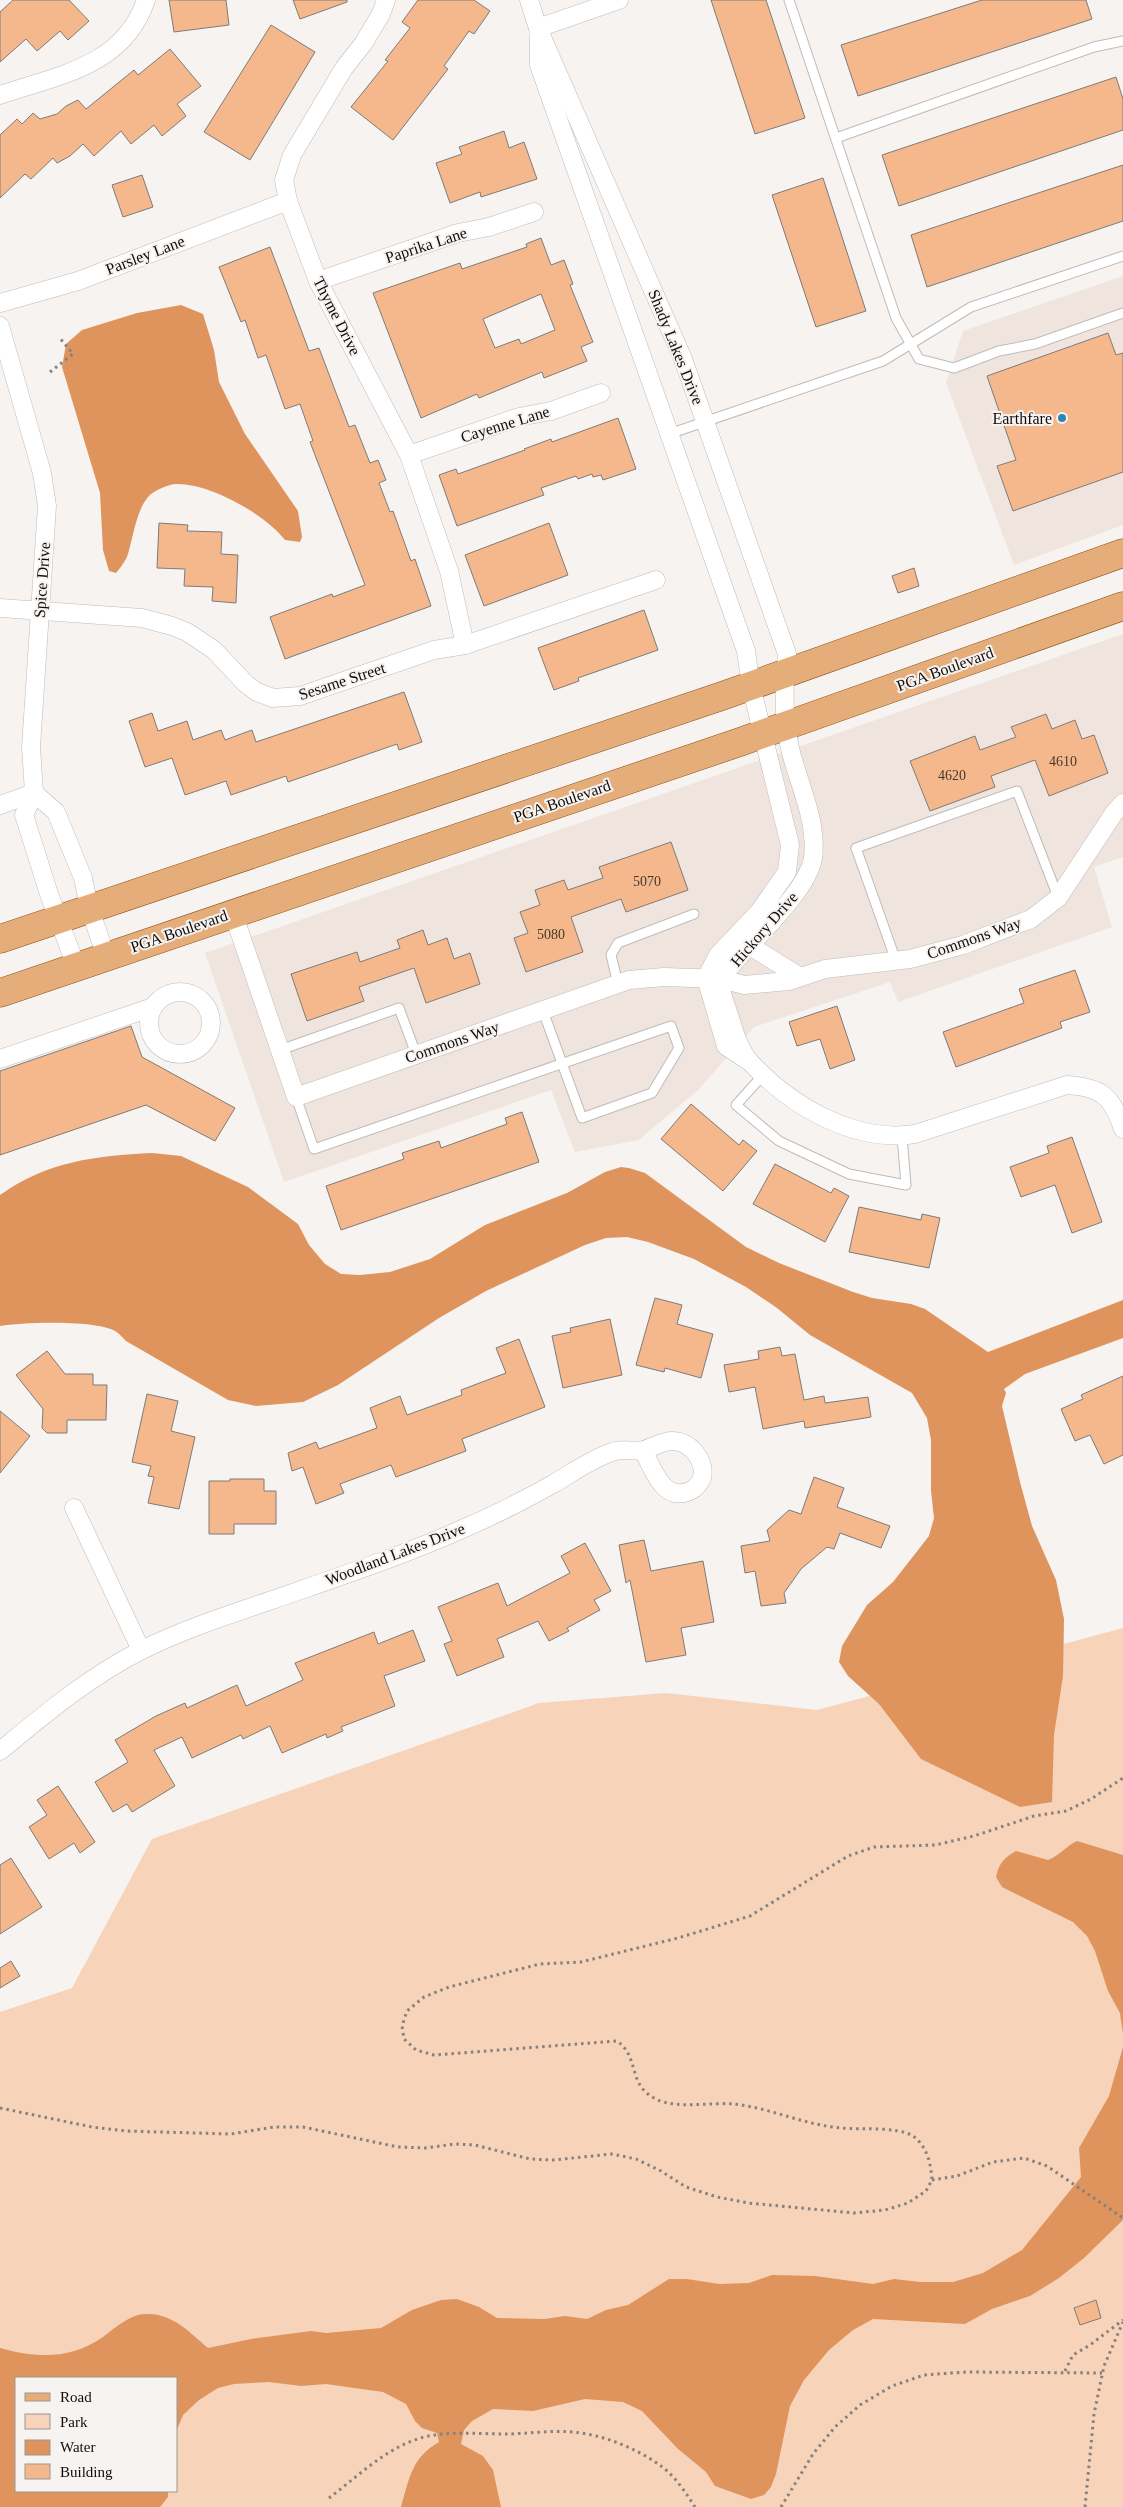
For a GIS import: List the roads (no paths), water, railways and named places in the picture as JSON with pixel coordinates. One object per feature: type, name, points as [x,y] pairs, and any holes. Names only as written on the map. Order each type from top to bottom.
[{"type":"main road","points":[[0,939],[89,907],[751,686],[1123,552]]},
{"type":"main road","name":"PGA Boulevard","points":[[0,993],[233,912],[775,729],[1123,606]]},
{"type":"street","points":[[0,95],[84,66],[112,51],[133,29],[146,0]]},
{"type":"street","name":"Thyme Drive","points":[[386,0],[381,14],[363,44],[344,68],[292,155],[284,180],[288,200],[318,281],[410,455],[449,572],[465,645]]},
{"type":"street","name":"Shady Lakes Drive","points":[[529,0],[538,28],[679,350],[787,654],[784,674]]},
{"type":"street","points":[[538,28],[619,0]]},
{"type":"street","name":"Shady Lakes Drive","points":[[538,28],[539,65],[746,651],[751,686]]},
{"type":"street","name":"Parsley Lane","points":[[0,303],[78,281],[288,200]]},
{"type":"street","name":"Paprika Lane","points":[[318,281],[458,233],[489,227],[534,212]]},
{"type":"street","name":"Spice Drive","points":[[0,326],[6,372],[46,491],[31,747],[34,793],[24,815],[49,894],[60,918],[76,966]]},
{"type":"street","name":"Cayenne Lane","points":[[410,455],[519,417],[551,411],[601,393]]},
{"type":"street","name":"Sesame Street","points":[[0,608],[142,618],[172,626],[208,645],[226,661],[246,684],[257,692],[273,698],[300,696],[434,650],[465,645],[656,580]]},
{"type":"street","name":"Hickory Drive","points":[[784,674],[775,729],[790,845],[787,872],[759,912],[742,941],[714,978],[722,990],[734,1032],[750,1062],[819,1117],[876,1135],[902,1136],[947,1125],[1067,1085],[1089,1086],[1102,1093],[1112,1103],[1123,1129]]},
{"type":"street","name":"Hickory Drive","points":[[742,941],[796,895],[813,860],[809,812],[789,744],[775,729],[751,686]]},
{"type":"street","points":[[0,805],[34,793],[56,812],[83,878],[89,907],[106,956]]},
{"type":"street","name":"Commons Way","points":[[296,1096],[629,980],[664,977],[714,978],[744,985],[789,981],[824,969],[896,961],[963,945],[1031,919],[1058,898],[1114,813],[1123,803]]},
{"type":"street","points":[[233,912],[296,1096]]},
{"type":"street","points":[[742,941],[800,978]]},
{"type":"street","points":[[0,1059],[153,1007]]},
{"type":"street","name":"Woodland Lakes Drive","points":[[0,1750],[59,1703],[105,1671],[141,1650],[187,1629],[410,1551],[471,1526],[538,1492],[600,1456],[628,1449],[643,1450]]},
{"type":"street","points":[[74,1508],[141,1650]]},
{"type":"lane","points":[[789,0],[896,318],[919,359],[954,368],[999,351],[1035,344],[1123,313]]},
{"type":"lane","points":[[836,138],[1094,47],[1123,41]]},
{"type":"lane","points":[[669,434],[883,361],[971,307],[1123,256]]},
{"type":"lane","points":[[896,961],[856,848],[1017,790],[1058,898]]},
{"type":"lane","points":[[618,984],[611,955],[618,943],[694,914]]},
{"type":"lane","points":[[280,1050],[399,1008],[416,1054]]},
{"type":"lane","points":[[296,1096],[314,1149],[563,1064],[671,1026],[679,1048],[652,1093],[582,1118],[563,1064],[543,1011]]},
{"type":"lane","points":[[764,1074],[736,1105],[779,1141],[849,1174],[906,1185],[902,1136]]},
{"type":"water","points":[[181,305],[203,314],[214,350],[219,382],[245,434],[298,511],[302,537],[300,542],[285,540],[264,520],[220,494],[189,485],[173,484],[156,491],[146,500],[138,515],[127,557],[116,573],[109,571],[103,550],[100,493],[62,367],[66,344],[82,330],[137,313]]},
{"type":"water","points":[[152,1153],[181,1156],[248,1187],[298,1224],[309,1245],[325,1264],[341,1274],[360,1275],[390,1272],[430,1259],[485,1225],[567,1193],[605,1172],[621,1167],[645,1173],[746,1247],[779,1263],[853,1292],[872,1298],[911,1304],[925,1309],[988,1352],[1123,1300],[1123,1338],[1025,1374],[1004,1389],[1006,1393],[1002,1406],[1020,1482],[1032,1526],[1056,1580],[1064,1619],[1063,1676],[1054,1735],[1052,1802],[1020,1807],[921,1759],[879,1704],[848,1676],[839,1662],[842,1646],[867,1605],[893,1582],[929,1536],[934,1518],[931,1491],[931,1440],[927,1418],[912,1393],[810,1335],[777,1308],[746,1287],[694,1259],[648,1242],[627,1237],[606,1238],[585,1245],[486,1291],[439,1318],[338,1385],[303,1402],[256,1406],[228,1400],[105,1327],[59,1323],[0,1326],[0,1195],[36,1175],[73,1162],[111,1156]]},
{"type":"water","points":[[1077,1841],[1123,1855],[1123,2034],[1120,2013],[1108,1991],[1095,1951],[1087,1936],[1073,1922],[1002,1887],[996,1877],[1003,1861],[1016,1851],[1048,1860]]},
{"type":"water","points":[[1123,2047],[1123,2220],[1084,2258],[1059,2278],[1030,2296],[992,2309],[965,2324],[873,2319],[853,2330],[829,2350],[804,2380],[790,2406],[776,2474],[771,2487],[764,2495],[751,2499],[715,2486],[706,2472],[677,2448],[642,2411],[623,2402],[585,2399],[533,2411],[493,2409],[472,2421],[464,2430],[461,2444],[483,2456],[493,2470],[501,2507],[401,2507],[409,2478],[417,2462],[430,2448],[439,2442],[437,2433],[422,2428],[415,2421],[406,2404],[383,2392],[326,2384],[301,2386],[269,2382],[234,2384],[218,2388],[199,2400],[183,2415],[178,2427],[178,2377],[15,2377],[15,2492],[168,2492],[168,2497],[160,2507],[0,2507],[0,2348],[40,2355],[53,2355],[78,2350],[103,2337],[134,2316],[146,2314],[173,2320],[188,2330],[208,2348],[251,2339],[311,2331],[326,2333],[381,2328],[412,2310],[441,2300],[457,2299],[479,2307],[497,2318],[545,2319],[565,2316],[587,2319],[606,2310],[628,2305],[669,2279],[687,2279],[719,2284],[749,2283],[772,2275],[815,2276],[873,2284],[894,2279],[920,2282],[953,2282],[983,2273],[1022,2250],[1081,2177],[1079,2148],[1109,2096]]},
{"type":"place","name":"Earthfare","points":[[1062,418]]}]
